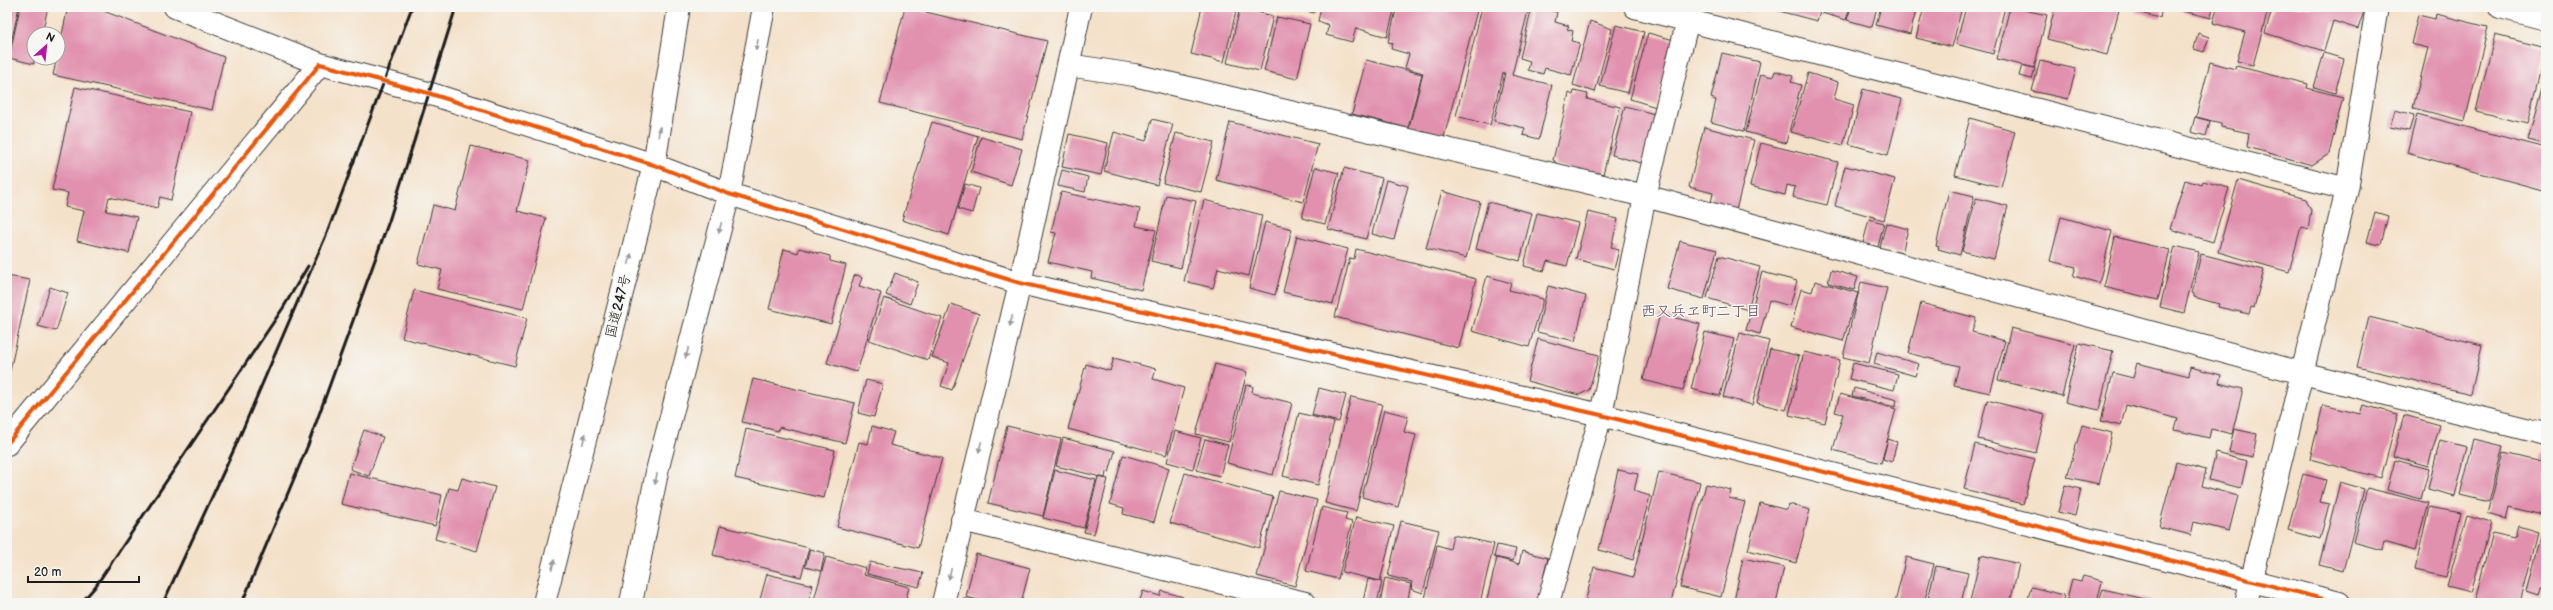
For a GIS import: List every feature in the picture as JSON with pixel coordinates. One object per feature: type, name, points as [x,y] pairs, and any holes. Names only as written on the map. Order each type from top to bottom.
[{"type":"main road","points":[[175,7],[320,64],[428,94],[654,165],[729,194],[1020,283],[1601,415],[2339,603]]},
{"type":"main road","name":"国道247号","points":[[544,603],[654,165],[679,7]]},
{"type":"main road","points":[[632,603],[658,467],[729,194],[764,7]]},
{"type":"main road","points":[[943,603],[1020,283],[1081,7]]},
{"type":"main road","points":[[1635,7],[1689,14],[2347,189]]},
{"type":"main road","points":[[2246,603],[2347,189],[2377,7]]},
{"type":"main road","points":[[2500,7],[2546,19]]},
{"type":"main road","points":[[1548,603],[1601,415],[1645,196],[1689,14]]},
{"type":"main road","points":[[7,444],[320,64]]},
{"type":"main road","points":[[1068,65],[1134,75],[1645,196],[2302,373],[2546,434]]},
{"type":"main road","points":[[962,520],[1305,603]]},
{"type":"building","points":[[7,7],[19,7],[10,47],[7,46]]},
{"type":"building","points":[[20,7],[48,7],[44,26],[26,26],[26,62],[9,58]]},
{"type":"building","points":[[68,7],[93,7],[224,57],[212,110],[53,75],[55,66],[66,66],[66,26],[64,26]]},
{"type":"building","points":[[905,7],[1047,41],[1022,139],[880,103]]},
{"type":"building","points":[[1202,7],[1237,7],[1224,62],[1191,54]]},
{"type":"building","points":[[1291,7],[1315,7],[1314,13]]},
{"type":"building","points":[[1321,7],[1395,7],[1387,37],[1356,28],[1352,42],[1326,35],[1329,25],[1318,21]]},
{"type":"building","points":[[1397,7],[1478,7],[1443,141],[1408,132],[1423,73],[1405,68],[1409,54],[1391,49],[1393,43],[1388,42]]},
{"type":"building","points":[[1482,7],[1529,7],[1512,75],[1552,85],[1539,139],[1523,135],[1525,128],[1494,121],[1505,73],[1503,73],[1490,125],[1456,116]]},
{"type":"building","points":[[1532,7],[1557,12],[1555,22],[1569,26],[1567,29],[1573,31],[1571,41],[1580,43],[1571,75],[1545,68],[1543,74],[1528,70],[1530,61],[1520,58]]},
{"type":"building","points":[[1732,7],[1749,7],[1748,12]]},
{"type":"building","points":[[1776,7],[1821,7],[1817,21],[1775,10]]},
{"type":"building","points":[[1824,7],[1850,7],[1846,20],[1822,13]]},
{"type":"building","points":[[1851,7],[1877,7],[1872,27],[1847,20]]},
{"type":"building","points":[[1881,7],[1917,7],[1910,34],[1876,25]]},
{"type":"building","points":[[1924,7],[1962,7],[1952,47],[1916,38]]},
{"type":"building","points":[[1966,7],[2005,7],[1993,54],[1956,44]]},
{"type":"building","points":[[2010,7],[2047,15],[2034,68],[1997,59]]},
{"type":"building","points":[[2055,7],[2107,7],[2119,10],[2107,55],[2047,39]]},
{"type":"building","points":[[2137,7],[2162,7],[2160,18],[2136,12]]},
{"type":"building","points":[[2167,7],[2213,7],[2211,18]]},
{"type":"building","points":[[2217,7],[2269,7],[2253,65],[2237,61],[2245,32],[2213,23]]},
{"type":"building","points":[[2273,7],[2365,8],[2358,29],[2333,21],[2324,51],[2265,33]]},
{"type":"building","points":[[1240,8],[1273,16],[1260,71],[1227,63]]},
{"type":"building","points":[[2436,14],[2488,27],[2465,121],[2413,108],[2428,48],[2411,44],[2418,15],[2435,19]]},
{"type":"building","points":[[1277,17],[1310,24],[1297,79],[1264,71]]},
{"type":"building","points":[[1590,21],[1612,29],[1595,92],[1573,85]]},
{"type":"building","points":[[1616,25],[1644,32],[1628,93],[1600,86]]},
{"type":"building","points":[[1648,33],[1674,40],[1656,107],[1630,99]]},
{"type":"building","points":[[2198,33],[2209,37],[2204,52],[2194,49]]},
{"type":"building","points":[[2495,35],[2546,48],[2527,124],[2476,111]]},
{"type":"building","points":[[1722,53],[1760,62],[1744,131],[1711,122],[1716,100],[1711,98]]},
{"type":"building","points":[[2324,53],[2344,59],[2335,93],[2314,87]]},
{"type":"building","points":[[1366,60],[1422,74],[1408,128],[1352,114]]},
{"type":"building","points":[[2040,61],[2076,69],[2068,99],[2032,91]]},
{"type":"building","points":[[2210,62],[2235,69],[2236,66],[2308,84],[2307,88],[2343,97],[2329,154],[2312,165],[2247,147],[2249,133],[2221,127],[2221,123],[2196,117]]},
{"type":"building","points":[[2022,65],[2035,68],[2032,79],[2019,76]]},
{"type":"building","points":[[1775,71],[1793,76],[1791,82],[1801,85],[1786,143],[1746,132],[1761,74],[1773,77]]},
{"type":"building","points":[[1808,73],[1838,82],[1834,99],[1854,105],[1843,146],[1791,132]]},
{"type":"building","points":[[2546,73],[2546,144],[2528,140]]},
{"type":"building","points":[[75,87],[190,112],[171,200],[160,197],[157,208],[109,197],[106,211],[137,217],[129,253],[77,241],[84,211],[65,207],[68,193],[52,190]]},
{"type":"building","points":[[1863,89],[1902,99],[1888,155],[1849,144]]},
{"type":"building","points":[[1574,91],[1588,94],[1587,99],[1620,107],[1603,174],[1555,165],[1555,161],[1553,160],[1569,93],[1573,95]]},
{"type":"building","points":[[1625,106],[1658,115],[1645,164],[1612,155]]},
{"type":"building","points":[[2395,110],[2414,115],[2409,131],[2390,127]]},
{"type":"building","points":[[2417,114],[2546,148],[2546,191],[2407,153]]},
{"type":"building","points":[[2195,117],[2210,121],[2206,136],[2191,132]]},
{"type":"building","points":[[1970,118],[2015,131],[2001,187],[1955,175]]},
{"type":"building","points":[[1152,119],[1173,124],[1157,185],[1104,171],[1114,132],[1146,141]]},
{"type":"building","points":[[932,122],[978,136],[949,235],[902,220]]},
{"type":"building","points":[[1230,122],[1318,144],[1303,202],[1216,180]]},
{"type":"building","points":[[1704,127],[1754,140],[1736,210],[1711,203],[1713,193],[1689,187]]},
{"type":"building","points":[[1176,133],[1214,142],[1201,192],[1163,183]]},
{"type":"building","points":[[1069,134],[1108,143],[1101,175],[1062,167]]},
{"type":"building","points":[[981,137],[1022,149],[1011,185],[971,172]]},
{"type":"building","points":[[1761,143],[1838,162],[1827,205],[1793,197],[1795,187],[1787,185],[1785,195],[1750,186]]},
{"type":"building","points":[[471,146],[530,160],[517,211],[546,218],[523,309],[437,289],[442,270],[418,264],[433,205],[455,211]]},
{"type":"building","points":[[1845,166],[1895,179],[1884,220],[1835,206]]},
{"type":"building","points":[[1315,167],[1339,173],[1325,224],[1302,218]]},
{"type":"building","points":[[1344,168],[1382,178],[1366,239],[1328,229]]},
{"type":"building","points":[[1062,170],[1088,177],[1085,192],[1058,186]]},
{"type":"building","points":[[1386,180],[1408,186],[1394,240],[1372,234]]},
{"type":"building","points":[[2185,180],[2202,185],[2203,181],[2229,188],[2213,242],[2170,229]]},
{"type":"building","points":[[2238,180],[2306,199],[2311,210],[2308,229],[2301,227],[2289,272],[2218,252]]},
{"type":"building","points":[[965,184],[979,188],[972,213],[958,209]]},
{"type":"building","points":[[1949,190],[1974,196],[1960,255],[1938,249],[1939,247],[1936,246]]},
{"type":"building","points":[[1442,191],[1480,202],[1466,258],[1426,248]]},
{"type":"building","points":[[1061,192],[1140,209],[1136,226],[1156,230],[1141,290],[1091,278],[1092,272],[1048,262],[1056,233],[1051,232]]},
{"type":"building","points":[[1166,195],[1196,201],[1181,268],[1151,261]]},
{"type":"building","points":[[1976,198],[2008,206],[1994,259],[1962,251]]},
{"type":"building","points":[[1204,200],[1262,215],[1249,276],[1218,268],[1213,288],[1184,281]]},
{"type":"building","points":[[1488,202],[1532,213],[1520,261],[1476,249]]},
{"type":"building","points":[[1588,212],[1618,219],[1611,248],[1619,250],[1614,269],[1576,259]]},
{"type":"building","points":[[2375,212],[2388,216],[2381,245],[2367,242]]},
{"type":"building","points":[[1537,213],[1578,223],[1567,266],[1547,261],[1544,271],[1524,266]]},
{"type":"building","points":[[2061,217],[2112,231],[2099,283],[2073,276],[2076,267],[2050,261]]},
{"type":"building","points":[[1869,219],[1884,223],[1878,247],[1863,243]]},
{"type":"building","points":[[1265,222],[1292,229],[1275,295],[1249,288]]},
{"type":"building","points":[[1886,223],[1908,229],[1902,253],[1880,248]]},
{"type":"building","points":[[1297,236],[1348,249],[1333,304],[1283,292]]},
{"type":"building","points":[[2115,237],[2170,250],[2158,300],[2104,287]]},
{"type":"building","points":[[1680,241],[1717,250],[1704,299],[1667,289]]},
{"type":"building","points":[[2175,246],[2199,252],[2184,313],[2160,307]]},
{"type":"building","points":[[799,248],[830,256],[830,261],[846,265],[831,324],[769,309],[784,249],[798,253]]},
{"type":"building","points":[[1356,249],[1476,279],[1459,348],[1335,317],[1350,258],[1354,259]]},
{"type":"building","points":[[2201,254],[2264,270],[2254,308],[2251,307],[2249,314],[2218,307],[2219,304],[2194,297],[2194,294],[2192,293]]},
{"type":"building","points":[[1719,256],[1760,267],[1748,310],[1707,298]]},
{"type":"building","points":[[1831,270],[1858,277],[1854,290],[1828,283]]},
{"type":"building","points":[[1762,272],[1797,281],[1790,306],[1769,300],[1760,334],[1746,330]]},
{"type":"building","points":[[895,273],[918,282],[910,304],[886,295]]},
{"type":"building","points":[[858,275],[862,278],[859,286],[881,293],[857,372],[827,363],[854,276]]},
{"type":"building","points":[[7,276],[30,280],[8,380],[7,380]]},
{"type":"building","points":[[1487,276],[1511,283],[1509,290],[1543,299],[1529,347],[1472,331]]},
{"type":"building","points":[[1815,281],[1858,293],[1843,341],[1791,327],[1801,289],[1812,292]]},
{"type":"building","points":[[1861,282],[1887,288],[1869,363],[1843,357]]},
{"type":"building","points":[[1548,286],[1586,296],[1575,341],[1537,332]]},
{"type":"building","points":[[50,287],[68,293],[56,331],[38,326]]},
{"type":"building","points":[[414,290],[527,318],[515,366],[402,338]]},
{"type":"building","points":[[884,298],[942,318],[928,360],[869,340]]},
{"type":"building","points":[[1921,303],[1976,318],[1972,332],[2005,341],[1990,393],[1954,385],[1959,366],[1908,353]]},
{"type":"building","points":[[951,304],[979,314],[952,390],[941,386],[949,363],[932,357]]},
{"type":"building","points":[[1660,314],[1700,324],[1683,390],[1643,380]]},
{"type":"building","points":[[2369,317],[2482,345],[2471,394],[2357,367]]},
{"type":"building","points":[[2011,328],[2075,344],[2062,396],[1998,380]]},
{"type":"building","points":[[1705,332],[1734,339],[1720,396],[1691,389]]},
{"type":"building","points":[[1740,333],[1769,341],[1752,405],[1723,397]]},
{"type":"building","points":[[1538,339],[1599,355],[1589,390],[1579,395],[1527,381]]},
{"type":"building","points":[[2079,343],[2113,351],[2099,410],[2065,402]]},
{"type":"building","points":[[1770,349],[1799,356],[1786,410],[1757,403]]},
{"type":"building","points":[[1804,352],[1840,360],[1825,423],[1789,415]]},
{"type":"building","points":[[1877,352],[1919,364],[1915,376],[1874,364]]},
{"type":"building","points":[[1114,358],[1156,369],[1153,379],[1184,388],[1166,455],[1068,429],[1086,364],[1110,371]]},
{"type":"building","points":[[1853,363],[1898,374],[1894,390],[1849,379]]},
{"type":"building","points":[[2137,363],[2189,376],[2190,367],[2221,375],[2219,383],[2243,389],[2232,434],[2211,429],[2209,438],[2175,430],[2178,419],[2126,405],[2121,426],[2101,421],[2113,373],[2133,378]]},
{"type":"building","points":[[1215,364],[1247,372],[1229,442],[1196,434]]},
{"type":"building","points":[[753,379],[855,403],[845,443],[779,427],[778,431],[742,422]]},
{"type":"building","points":[[866,380],[883,384],[874,417],[858,413]]},
{"type":"building","points":[[1246,385],[1253,386],[1252,393],[1292,403],[1273,475],[1227,463]]},
{"type":"building","points":[[1319,388],[1346,395],[1339,422],[1312,415]]},
{"type":"building","points":[[1854,388],[1897,400],[1895,407],[1852,396]]},
{"type":"building","points":[[1840,394],[1896,409],[1881,463],[1833,450],[1843,414],[1835,412]]},
{"type":"building","points":[[1351,397],[1382,404],[1356,511],[1325,503]]},
{"type":"building","points":[[1987,400],[2045,415],[2036,453],[1978,439]]},
{"type":"building","points":[[2323,405],[2360,414],[2363,405],[2398,414],[2381,478],[2310,459]]},
{"type":"building","points":[[1384,410],[1408,416],[1404,432],[1416,435],[1398,507],[1362,497]]},
{"type":"building","points":[[1299,413],[1334,422],[1318,485],[1283,476]]},
{"type":"building","points":[[2404,415],[2440,425],[2428,466],[2393,456]]},
{"type":"building","points":[[2082,425],[2112,433],[2099,484],[2067,477]]},
{"type":"building","points":[[872,426],[894,432],[890,445],[942,458],[918,548],[837,527],[859,442],[868,444]]},
{"type":"building","points":[[1007,426],[1061,439],[1043,516],[988,503]]},
{"type":"building","points":[[746,429],[835,450],[824,498],[735,478]]},
{"type":"building","points":[[2234,429],[2257,434],[2253,457],[2229,452]]},
{"type":"building","points":[[364,430],[383,437],[369,476],[350,469]]},
{"type":"building","points":[[1175,431],[1201,438],[1193,469],[1167,462]]},
{"type":"building","points":[[1063,438],[1115,451],[1109,473],[1106,472],[1105,478],[1056,466]]},
{"type":"building","points":[[1205,439],[1228,445],[1220,476],[1196,470]]},
{"type":"building","points":[[1888,439],[1897,442],[1892,462],[1883,459]]},
{"type":"building","points":[[2474,439],[2503,446],[2489,502],[2460,495]]},
{"type":"building","points":[[2440,440],[2467,447],[2455,496],[2428,489]]},
{"type":"building","points":[[1975,444],[2035,459],[2023,504],[1964,489]]},
{"type":"building","points":[[2543,451],[2546,452],[2546,516],[2509,507],[2506,519],[2488,514],[2503,453],[2541,462]]},
{"type":"building","points":[[2216,453],[2247,461],[2241,488],[2209,480]]},
{"type":"building","points":[[1123,455],[1169,468],[1154,522],[1123,514],[1124,508],[1110,504]]},
{"type":"building","points":[[2395,460],[2429,469],[2421,499],[2387,490]]},
{"type":"building","points":[[2176,462],[2206,470],[2202,486],[2238,496],[2229,531],[2194,522],[2191,535],[2159,527]]},
{"type":"building","points":[[1055,470],[1096,480],[1084,528],[1043,518]]},
{"type":"building","points":[[1618,470],[1638,474],[1634,491],[1650,496],[1633,560],[1599,550]]},
{"type":"building","points":[[1659,472],[1700,482],[1671,603],[1585,603],[1594,567],[1633,577]]},
{"type":"building","points":[[349,473],[442,495],[435,526],[341,504]]},
{"type":"building","points":[[1185,473],[1273,497],[1259,548],[1170,523]]},
{"type":"building","points":[[2303,474],[2326,480],[2320,502],[2329,504],[2320,539],[2288,530]]},
{"type":"building","points":[[1098,477],[1108,479],[1094,534],[1084,532]]},
{"type":"building","points":[[462,478],[495,487],[477,551],[435,539],[449,488],[458,490]]},
{"type":"building","points":[[2340,482],[2364,489],[2343,571],[2319,565]]},
{"type":"building","points":[[1706,484],[1731,490],[1729,498],[1745,502],[1721,597],[1680,587]]},
{"type":"building","points":[[2065,485],[2081,489],[2075,516],[2058,512]]},
{"type":"building","points":[[2367,488],[2428,503],[2415,551],[2384,542],[2382,550],[2353,542]]},
{"type":"building","points":[[1279,491],[1317,500],[1295,586],[1257,576]]},
{"type":"building","points":[[1760,503],[1787,510],[1789,504],[1810,510],[1796,563],[1748,550]]},
{"type":"building","points":[[1322,507],[1347,513],[1345,520],[1352,522],[1338,579],[1306,571]]},
{"type":"building","points":[[2429,507],[2461,513],[2446,577],[2415,570]]},
{"type":"building","points":[[2467,515],[2491,522],[2471,592],[2447,586]]},
{"type":"building","points":[[1356,517],[1394,526],[1380,581],[1342,572]]},
{"type":"building","points":[[1401,521],[1439,530],[1423,593],[1411,589],[1412,582],[1388,576]]},
{"type":"building","points":[[720,526],[809,548],[801,577],[713,555]]},
{"type":"building","points":[[2518,526],[2538,532],[2520,603],[2488,603],[2475,600],[2492,533],[2515,538]]},
{"type":"building","points":[[2542,532],[2546,533],[2546,590],[2541,589],[2539,595],[2527,591]]},
{"type":"building","points":[[1453,535],[1494,544],[1480,603],[1440,603],[1425,599],[1437,545],[1450,549]]},
{"type":"building","points":[[1497,545],[1516,549],[1513,561],[1494,557]]},
{"type":"building","points":[[810,549],[825,553],[821,571],[805,567]]},
{"type":"building","points":[[1522,551],[1548,558],[1537,603],[1486,603],[1497,558],[1519,564]]},
{"type":"building","points":[[976,554],[1030,568],[1021,603],[991,603],[966,597]]},
{"type":"building","points":[[1981,555],[2019,564],[2010,603],[1970,601]]},
{"type":"building","points":[[826,557],[866,568],[864,575],[909,587],[905,603],[813,603]]},
{"type":"building","points":[[1906,557],[1934,564],[1924,603],[1895,603]]},
{"type":"building","points":[[1743,558],[1784,567],[1776,603],[1734,601]]},
{"type":"building","points":[[870,562],[923,573],[919,587],[867,574]]},
{"type":"building","points":[[1936,566],[1968,573],[1961,603],[1927,603]]},
{"type":"building","points":[[767,574],[813,585],[808,603],[759,603]]},
{"type":"building","points":[[2083,576],[2102,581],[2097,603],[2066,603],[2072,579],[2081,581]]},
{"type":"building","points":[[1385,578],[1411,584],[1407,603],[1380,603]]},
{"type":"building","points":[[1368,579],[1382,582],[1377,603],[1363,601]]},
{"type":"building","points":[[2031,587],[2064,595],[2062,603],[2027,603]]},
{"type":"building","points":[[2103,589],[2157,602],[2157,603],[2099,603]]},
{"type":"building","points":[[1143,591],[1160,596],[1162,591],[1183,597],[1181,603],[1139,603]]},
{"type":"building","points":[[964,599],[980,602],[980,603],[963,603]]},
{"type":"railway","points":[[163,603],[236,445],[327,233],[412,7]]},
{"type":"railway","points":[[242,603],[308,445],[389,221],[456,7]]},
{"type":"railway","points":[[81,603],[95,587],[283,308],[308,266]]},
{"type":"cycle path","points":[[7,444],[320,64],[428,93],[654,165],[729,194],[1020,283],[1601,415],[2339,603]]},
{"type":"district","name":"西又兵ヱ町二丁目","points":[[1701,311]]}]
